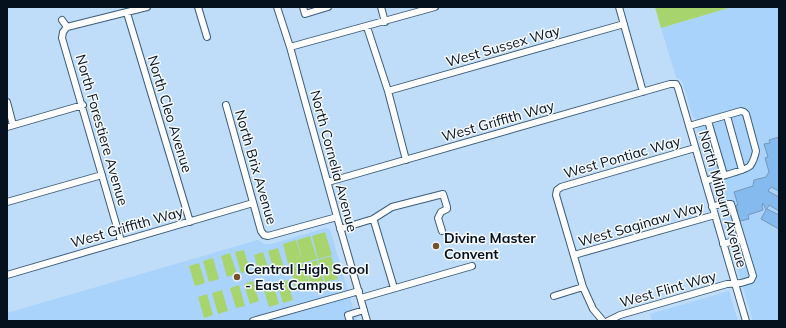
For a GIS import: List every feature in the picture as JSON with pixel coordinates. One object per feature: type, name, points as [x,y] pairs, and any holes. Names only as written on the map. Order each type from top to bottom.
[{"type":"street","points":[[62,20],[67,27],[147,7]]},
{"type":"street","points":[[198,7],[207,37]]},
{"type":"street","name":"North Cornelia Avenue","points":[[277,7],[290,47],[367,321]]},
{"type":"street","points":[[303,7],[305,14],[328,7]]},
{"type":"street","points":[[381,7],[385,22]]},
{"type":"street","points":[[290,47],[435,7]]},
{"type":"street","points":[[619,7],[643,92]]},
{"type":"street","name":"North Cleo Avenue","points":[[127,12],[190,222]]},
{"type":"street","name":"West Sussex Way","points":[[388,91],[624,24]]},
{"type":"street","name":"North Forestiere Avenue","points":[[67,27],[63,32],[62,38],[83,105],[121,241]]},
{"type":"street","points":[[367,27],[388,91],[406,160]]},
{"type":"street","name":"West Griffith Way","points":[[328,182],[670,84],[676,84]]},
{"type":"street","name":"North Milburn Avenue","points":[[676,84],[746,321]]},
{"type":"street","points":[[7,102],[10,126],[83,105]]},
{"type":"street","name":"North Brix Avenue","points":[[226,105],[261,231],[268,236],[337,216]]},
{"type":"street","points":[[689,126],[744,112],[755,146],[756,156],[751,166],[742,170],[705,180]]},
{"type":"street","points":[[727,116],[742,170]]},
{"type":"street","points":[[708,121],[724,175]]},
{"type":"street","name":"West Pontiac Way","points":[[574,255],[556,195],[557,190],[561,187],[695,148]]},
{"type":"street","points":[[7,202],[102,175]]},
{"type":"street","points":[[340,229],[373,220],[392,207],[443,194],[448,207],[441,212],[438,218],[442,231]]},
{"type":"street","name":"West Griffith Way","points":[[7,275],[253,203]]},
{"type":"street","points":[[712,207],[720,204],[731,204],[742,239],[723,244]]},
{"type":"street","name":"West Saginaw Way","points":[[574,255],[714,215]]},
{"type":"street","points":[[373,220],[377,228],[394,288]]},
{"type":"street","name":"West Flint Way","points":[[608,321],[620,315],[727,284],[751,280],[753,276],[742,239]]},
{"type":"street","points":[[574,255],[583,287],[593,309],[603,321]]},
{"type":"street","points":[[361,298],[472,266]]},
{"type":"street","points":[[554,296],[583,287]]},
{"type":"street","points":[[253,321],[359,291]]},
{"type":"street","points":[[350,321],[348,315],[364,310]]},
{"type":"shaded area","points":[[732,7],[779,7],[779,321],[753,321],[712,184],[713,182],[697,131],[698,129],[695,118],[693,117],[683,84],[681,80],[676,77],[661,28]]},
{"type":"shaded area","name":"Central High Scool - East Campus","points":[[326,228],[330,230],[357,321],[7,321],[7,313],[258,240],[264,244],[271,244]]},
{"type":"shaded area","points":[[729,291],[738,321],[652,321],[650,314]]},
{"type":"green space","points":[[655,7],[732,7],[661,28]]},
{"type":"green space","points":[[325,232],[332,255],[318,259],[312,236]]},
{"type":"green space","points":[[310,236],[317,259],[303,263],[297,240]]},
{"type":"green space","points":[[296,240],[303,263],[289,267],[283,244]]},
{"type":"green space","points":[[278,248],[284,268],[274,271],[268,251]]},
{"type":"green space","points":[[244,250],[250,270],[241,273],[235,252]]},
{"type":"green space","points":[[263,252],[270,273],[260,276],[254,255]]},
{"type":"green space","points":[[230,253],[237,274],[227,277],[221,256]]},
{"type":"green space","points":[[331,256],[338,279],[325,282],[318,260]]},
{"type":"green space","points":[[213,258],[219,279],[209,282],[203,261]]},
{"type":"green space","points":[[317,260],[324,283],[311,287],[304,264]]},
{"type":"green space","points":[[199,263],[205,283],[195,286],[189,266]]},
{"type":"green space","points":[[303,264],[310,287],[296,291],[290,268]]},
{"type":"green space","points":[[287,280],[293,300],[283,303],[277,282]]},
{"type":"green space","points":[[253,281],[259,301],[250,304],[244,284]]},
{"type":"green space","points":[[273,284],[279,304],[269,307],[263,287]]},
{"type":"green space","points":[[239,285],[245,306],[236,308],[230,288]]},
{"type":"green space","points":[[222,290],[228,311],[218,314],[212,293]]},
{"type":"green space","points":[[207,294],[213,315],[204,318],[198,297]]},
{"type":"building","points":[[779,137],[779,191],[771,187],[768,191],[779,197],[779,211],[769,205],[767,209],[779,215],[779,229],[761,219],[766,210],[763,203],[763,210],[748,215],[749,219],[740,221],[736,205],[738,205],[734,192],[753,186],[754,180],[766,177],[769,172],[765,158],[768,157],[764,144],[770,143],[769,140]]},
{"type":"place","name":"Divine Master Convent","points":[[436,246]]},
{"type":"place","name":"Central High Scool - East Campus","points":[[237,277]]}]
